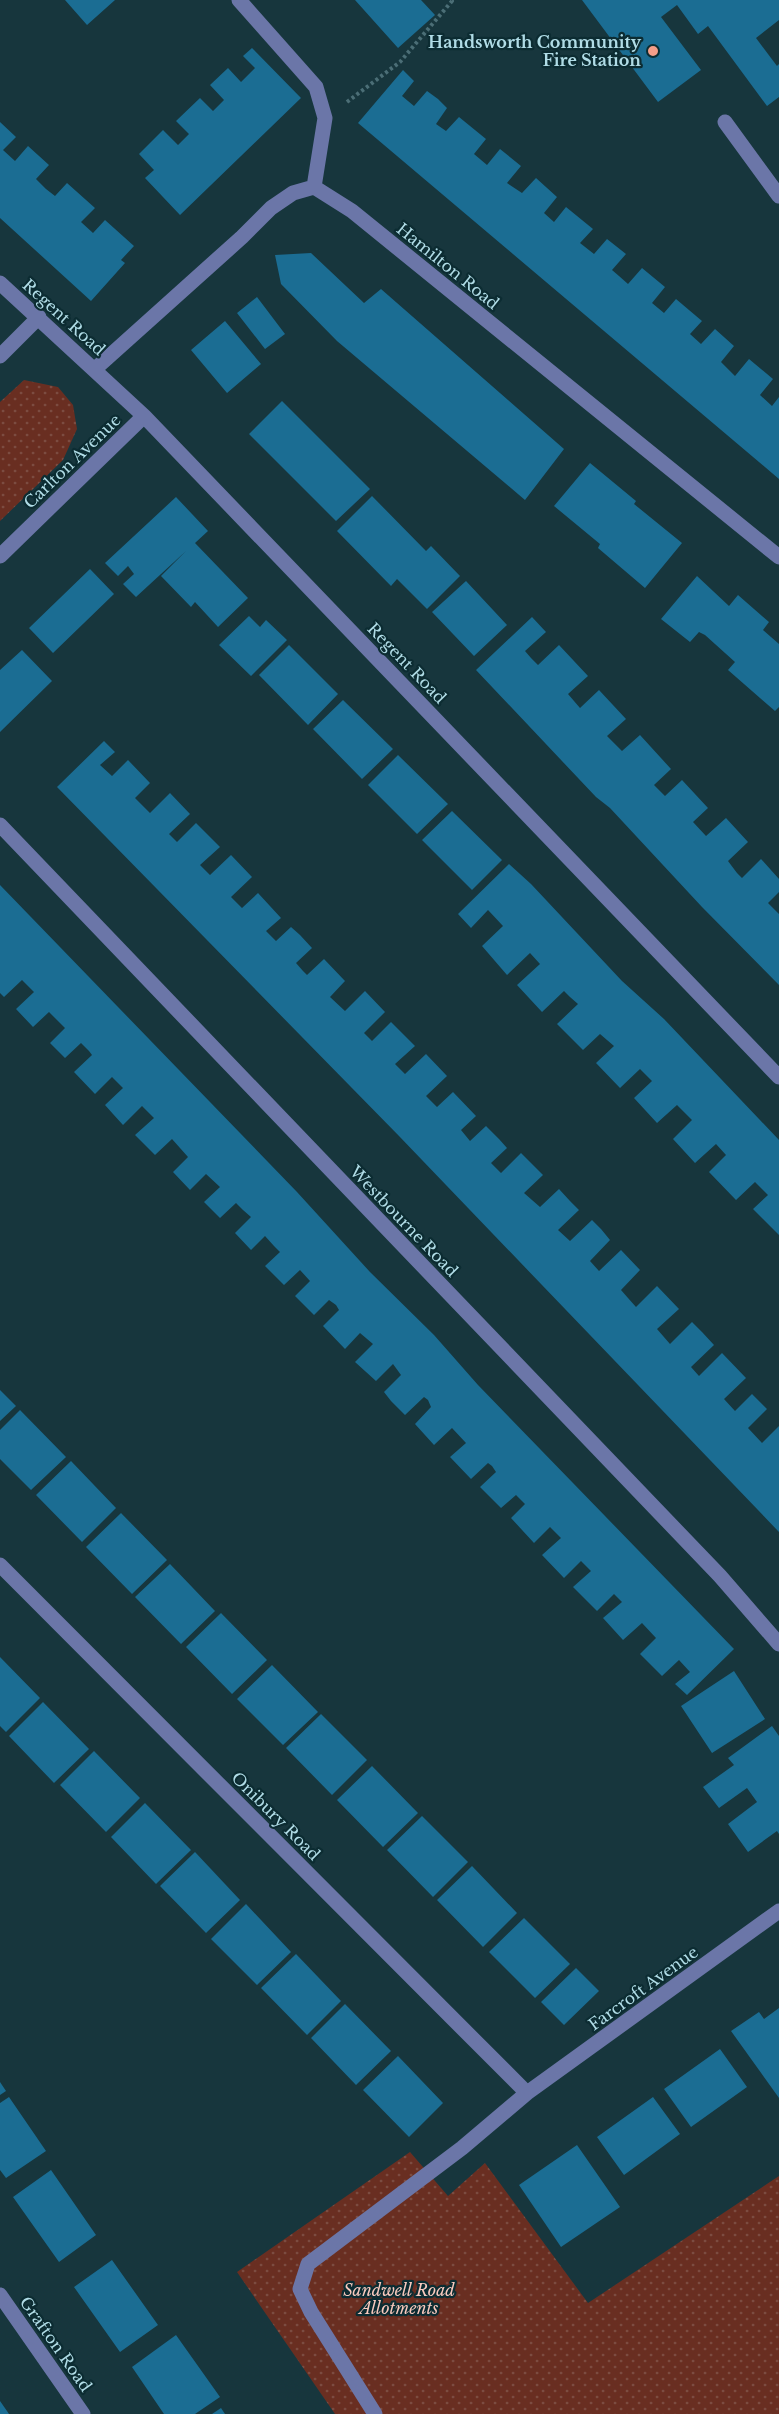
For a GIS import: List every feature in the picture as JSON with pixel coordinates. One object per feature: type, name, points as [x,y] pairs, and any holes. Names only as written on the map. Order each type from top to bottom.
[{"type":"street","points":[[95,369],[242,237],[270,208],[293,193],[314,187],[325,118],[316,87],[239,0]]},
{"type":"street","points":[[725,122],[779,196]]},
{"type":"street","name":"Hamilton Road","points":[[314,187],[352,211],[779,557]]},
{"type":"street","name":"Regent Road","points":[[0,283],[144,416],[779,1077]]},
{"type":"street","points":[[0,356],[39,317]]},
{"type":"street","name":"Carlton Avenue","points":[[0,556],[144,416]]},
{"type":"street","name":"Westbourne Road","points":[[0,825],[720,1576],[779,1644]]},
{"type":"street","name":"Onibury Road","points":[[0,1565],[527,2093]]},
{"type":"street","name":"Farcroft Avenue","points":[[375,2414],[311,2312],[300,2289],[308,2264],[462,2148],[527,2093],[779,1911]]},
{"type":"street","name":"Grafton Road","points":[[0,2295],[83,2414]]},
{"type":"path","points":[[325,118],[400,62],[451,0]]},
{"type":"green space","points":[[24,380],[58,387],[73,405],[77,429],[63,460],[0,521],[0,402]]},
{"type":"green space","name":"Sandwell Road Allotments","points":[[410,2152],[448,2196],[485,2163],[588,2303],[779,2176],[779,2414],[335,2414],[237,2272]]},
{"type":"building","points":[[65,0],[115,0],[87,25]]},
{"type":"building","points":[[355,0],[421,0],[435,15],[398,48]]},
{"type":"building","name":"Handsworth Community Fire Station","points":[[582,0],[779,0],[779,20],[756,38],[777,66],[779,64],[779,97],[767,106],[708,26],[698,34],[677,5],[661,17],[701,70],[658,102]]},
{"type":"building","points":[[252,48],[301,98],[180,215],[145,178],[154,170],[139,154],[163,130],[178,145],[189,134],[176,121],[200,98],[213,111],[224,100],[210,85],[228,68],[241,82],[255,68],[243,56]]},
{"type":"building","points":[[403,70],[414,81],[402,96],[414,106],[427,91],[438,99],[447,108],[436,124],[446,131],[459,117],[486,139],[474,154],[487,165],[500,149],[521,166],[507,183],[522,193],[536,178],[557,197],[544,213],[554,222],[566,207],[593,229],[580,243],[594,254],[607,239],[626,254],[612,270],[628,284],[642,268],[665,287],[652,303],[664,313],[676,299],[702,321],[690,334],[701,344],[715,329],[734,346],[721,362],[735,376],[749,359],[773,379],[760,395],[772,406],[779,397],[779,479],[358,123]]},
{"type":"building","points":[[0,122],[16,137],[3,150],[15,161],[28,146],[49,165],[36,179],[46,189],[55,196],[67,183],[95,208],[81,222],[93,233],[105,220],[134,246],[121,260],[125,263],[91,301],[0,218]]},
{"type":"building","points":[[311,253],[364,303],[381,289],[564,449],[525,500],[337,341],[281,284],[275,255]]},
{"type":"building","points":[[257,297],[285,334],[265,349],[237,313]]},
{"type":"building","points":[[225,321],[261,364],[227,393],[191,350]]},
{"type":"building","points":[[282,401],[370,489],[336,521],[249,434]]},
{"type":"building","points":[[590,463],[636,501],[634,504],[682,543],[645,588],[598,548],[600,544],[554,506]]},
{"type":"building","points":[[372,496],[426,551],[431,546],[460,576],[427,609],[397,579],[391,586],[337,531]]},
{"type":"building","points":[[176,497],[208,531],[195,543],[248,598],[218,627],[195,602],[191,607],[161,576],[186,551],[136,597],[123,584],[134,574],[128,566],[118,576],[105,563]]},
{"type":"building","points":[[90,569],[114,594],[53,653],[29,628]]},
{"type":"building","points":[[697,576],[729,606],[738,595],[769,622],[763,630],[779,644],[779,707],[775,711],[728,670],[735,662],[705,635],[699,632],[690,642],[661,619]]},
{"type":"building","points":[[466,581],[507,625],[474,656],[432,612]]},
{"type":"building","points":[[249,616],[260,627],[266,620],[287,640],[251,676],[219,645]]},
{"type":"building","points":[[532,617],[546,632],[525,651],[531,658],[538,665],[559,645],[588,676],[568,694],[580,708],[599,690],[626,719],[607,736],[622,751],[640,735],[671,769],[654,785],[665,796],[682,780],[708,808],[693,822],[706,836],[726,818],[748,842],[728,861],[737,873],[742,878],[761,859],[779,879],[779,892],[768,903],[779,914],[779,985],[476,670]]},
{"type":"building","points":[[289,645],[338,694],[308,725],[259,675]]},
{"type":"building","points":[[22,650],[52,681],[0,732],[0,670]]},
{"type":"building","points":[[343,700],[393,749],[362,779],[313,729]]},
{"type":"building","points":[[104,741],[115,752],[100,765],[112,776],[128,760],[150,783],[135,798],[150,813],[170,793],[190,814],[169,834],[177,842],[196,823],[220,847],[200,865],[210,875],[231,855],[252,877],[231,897],[242,908],[258,893],[281,918],[266,931],[276,941],[291,927],[300,935],[312,948],[296,963],[307,975],[324,959],[345,981],[330,997],[345,1011],[365,991],[385,1012],[364,1033],[372,1041],[391,1022],[415,1046],[395,1064],[405,1074],[426,1054],[447,1076],[426,1096],[437,1107],[453,1092],[476,1116],[461,1130],[470,1141],[486,1126],[499,1139],[507,1148],[491,1163],[501,1173],[521,1153],[543,1175],[524,1193],[540,1207],[559,1189],[579,1210],[558,1230],[570,1241],[592,1220],[601,1229],[610,1240],[590,1261],[599,1271],[621,1250],[640,1270],[621,1290],[636,1307],[657,1286],[679,1309],[657,1329],[670,1344],[692,1322],[702,1332],[714,1345],[691,1367],[699,1376],[722,1353],[746,1378],[724,1399],[735,1411],[752,1394],[767,1409],[748,1428],[762,1443],[779,1426],[779,1532],[399,1136],[57,787]]},
{"type":"building","points":[[398,755],[448,804],[417,834],[368,785]]},
{"type":"building","points":[[452,811],[502,860],[472,890],[422,840]]},
{"type":"building","points":[[509,864],[531,884],[622,981],[664,1019],[779,1140],[779,1235],[753,1209],[768,1195],[755,1182],[736,1200],[709,1172],[726,1155],[716,1144],[695,1163],[673,1139],[692,1120],[677,1105],[657,1123],[634,1098],[652,1081],[640,1069],[620,1088],[596,1063],[614,1046],[600,1034],[583,1050],[557,1024],[578,1004],[564,991],[542,1012],[517,985],[540,964],[530,953],[507,975],[482,946],[503,926],[488,910],[471,928],[458,914]]},
{"type":"building","points":[[0,885],[734,1649],[687,1695],[675,1684],[690,1672],[679,1660],[662,1676],[640,1654],[656,1638],[642,1623],[623,1640],[603,1618],[622,1602],[614,1594],[597,1611],[573,1587],[591,1571],[581,1561],[564,1578],[542,1555],[561,1538],[550,1527],[534,1543],[511,1518],[525,1504],[516,1495],[501,1508],[480,1487],[496,1472],[492,1466],[488,1463],[471,1479],[450,1457],[466,1443],[452,1428],[434,1445],[415,1424],[431,1407],[428,1400],[424,1397],[405,1415],[391,1401],[384,1392],[401,1375],[393,1364],[376,1381],[355,1362],[373,1344],[360,1333],[345,1349],[323,1326],[339,1310],[336,1305],[329,1300],[314,1315],[295,1296],[310,1281],[300,1270],[284,1285],[265,1266],[280,1252],[265,1236],[251,1250],[235,1233],[251,1217],[236,1203],[220,1218],[204,1202],[220,1187],[206,1174],[190,1190],[173,1172],[188,1157],[172,1139],[155,1155],[135,1135],[154,1118],[142,1106],[123,1125],[105,1105],[123,1088],[112,1077],[95,1094],[74,1072],[92,1055],[89,1051],[81,1043],[65,1058],[50,1043],[65,1028],[49,1012],[33,1027],[16,1009],[34,992],[22,980],[4,997],[0,993]]},
{"type":"building","points":[[0,1390],[16,1406],[0,1421]]},
{"type":"building","points":[[20,1410],[66,1457],[31,1490],[0,1459],[0,1430]]},
{"type":"building","points":[[71,1461],[116,1508],[82,1542],[36,1495]]},
{"type":"building","points":[[121,1513],[167,1560],[132,1594],[86,1547]]},
{"type":"building","points":[[170,1564],[215,1611],[181,1644],[135,1597]]},
{"type":"building","points":[[221,1613],[267,1660],[232,1694],[186,1647]]},
{"type":"building","points":[[0,1657],[40,1698],[6,1732],[0,1726]]},
{"type":"building","points":[[272,1665],[318,1712],[283,1745],[237,1699]]},
{"type":"building","points":[[734,1671],[765,1719],[712,1753],[681,1706]]},
{"type":"building","points":[[43,1702],[89,1749],[54,1783],[9,1736]]},
{"type":"building","points":[[321,1714],[367,1760],[332,1795],[286,1748]]},
{"type":"building","points":[[772,1726],[779,1736],[779,1834],[777,1831],[748,1852],[728,1824],[757,1802],[747,1788],[719,1808],[703,1787],[734,1765],[728,1758]]},
{"type":"building","points":[[94,1751],[140,1798],[106,1832],[60,1785]]},
{"type":"building","points":[[372,1766],[418,1813],[383,1847],[337,1800]]},
{"type":"building","points":[[145,1803],[191,1850],[156,1884],[111,1837]]},
{"type":"building","points":[[422,1816],[468,1862],[433,1897],[387,1850]]},
{"type":"building","points":[[195,1852],[240,1900],[206,1933],[160,1886]]},
{"type":"building","points":[[472,1866],[517,1913],[483,1947],[437,1900]]},
{"type":"building","points":[[246,1904],[291,1952],[257,1985],[211,1939]]},
{"type":"building","points":[[524,1918],[570,1964],[535,1998],[489,1952]]},
{"type":"building","points":[[296,1954],[341,2001],[307,2035],[261,1988]]},
{"type":"building","points":[[576,1968],[599,1991],[564,2025],[541,2002]]},
{"type":"building","points":[[345,2004],[391,2051],[356,2085],[311,2038]]},
{"type":"building","points":[[779,2008],[779,2098],[731,2031],[759,2012],[764,2019]]},
{"type":"building","points":[[720,2049],[747,2087],[691,2127],[664,2089]]},
{"type":"building","points":[[398,2056],[443,2103],[409,2137],[363,2090]]},
{"type":"building","points":[[0,2082],[6,2091],[0,2095]]},
{"type":"building","points":[[9,2097],[46,2151],[6,2178],[0,2170],[0,2103]]},
{"type":"building","points":[[653,2097],[680,2134],[624,2175],[597,2137]]},
{"type":"building","points":[[577,2145],[620,2207],[561,2247],[519,2185]]},
{"type":"building","points":[[51,2170],[96,2235],[59,2262],[13,2197]]},
{"type":"building","points":[[112,2260],[158,2325],[120,2352],[74,2287]]},
{"type":"building","points":[[176,2335],[220,2397],[195,2414],[164,2414],[132,2367]]},
{"type":"building","points":[[0,2401],[7,2411],[9,2414],[0,2414]]},
{"type":"building","points":[[221,2408],[225,2414],[212,2414]]},
{"type":"place","name":"Handsworth Community Fire Station","points":[[653,51]]}]
